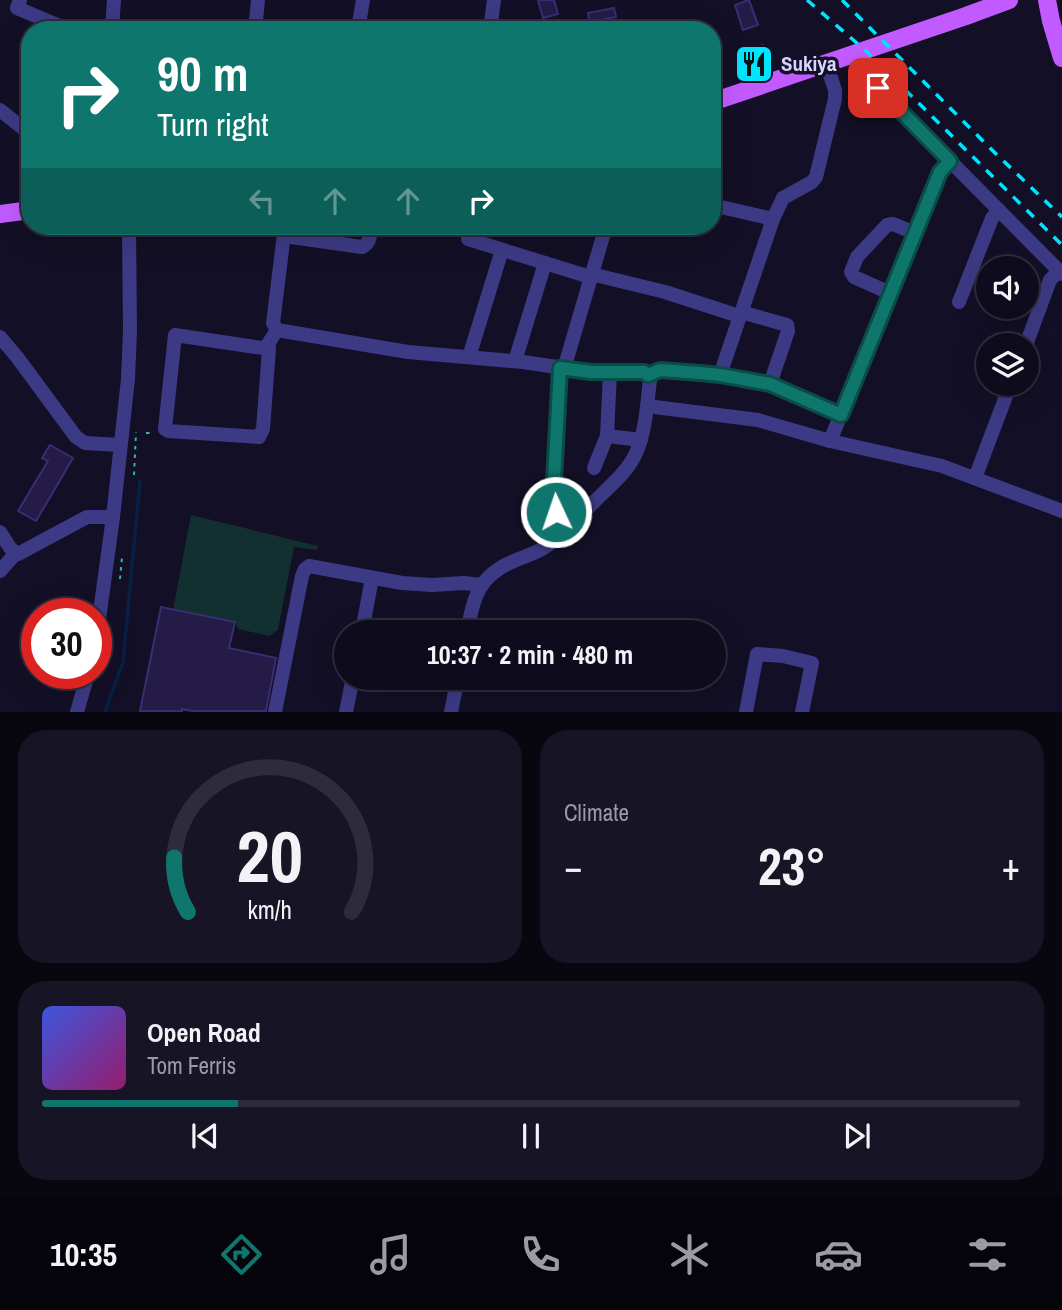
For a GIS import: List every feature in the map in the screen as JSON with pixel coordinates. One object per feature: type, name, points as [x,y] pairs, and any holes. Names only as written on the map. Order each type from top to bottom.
[{"type":"main road","points":[[721,99],[1009,0]]},
{"type":"main road","points":[[1047,0],[1062,58]]},
{"type":"main road","points":[[0,214],[21,211]]},
{"type":"street","points":[[111,0],[112,21]]},
{"type":"street","points":[[256,21],[258,0]]},
{"type":"street","points":[[360,21],[363,0]]},
{"type":"street","points":[[491,21],[494,0]]},
{"type":"street","points":[[18,4],[51,21]]},
{"type":"street","points":[[851,55],[860,70],[1060,273],[1050,280],[1030,333]]},
{"type":"street","points":[[720,375],[773,219],[783,198],[816,177],[835,99],[826,63]]},
{"type":"street","points":[[0,110],[21,127]]},
{"type":"street","points":[[830,441],[941,170],[950,161]]},
{"type":"street","points":[[721,207],[773,219]]},
{"type":"street","points":[[959,302],[992,218],[999,210]]},
{"type":"street","points":[[890,293],[854,277],[852,272],[857,257],[887,225],[893,224],[915,233]]},
{"type":"street","points":[[102,598],[128,379],[131,331],[129,235]]},
{"type":"street","points":[[277,330],[273,323],[284,235]]},
{"type":"street","points":[[304,235],[362,247],[367,245],[370,235]]},
{"type":"street","points":[[558,368],[566,362],[603,235]]},
{"type":"street","points":[[468,239],[545,263],[787,325],[788,331],[770,384]]},
{"type":"street","points":[[469,357],[502,250]]},
{"type":"street","points":[[514,361],[545,263]]},
{"type":"street","points":[[269,349],[175,335],[165,429],[259,438],[263,429],[269,349],[268,344],[277,330]]},
{"type":"street","points":[[277,330],[408,352],[514,361],[558,368],[644,372],[648,375],[650,380],[641,440],[623,473],[548,545],[501,566],[488,577],[474,600],[470,620]]},
{"type":"street","points":[[0,337],[76,437],[85,443],[121,445]]},
{"type":"street","points":[[556,512],[553,500],[558,368]]},
{"type":"street","points":[[648,375],[660,370],[720,375],[770,384],[841,415]]},
{"type":"street","points":[[594,468],[607,436],[610,372]]},
{"type":"street","points":[[975,478],[1007,396]]},
{"type":"street","points":[[647,406],[744,417],[830,441],[942,466],[1062,511]]},
{"type":"street","points":[[607,436],[641,440]]},
{"type":"street","points":[[0,532],[11,549],[22,553],[87,517],[113,517]]},
{"type":"street","points":[[0,571],[16,553]]},
{"type":"street","points":[[275,712],[305,569],[309,566],[402,583],[481,585]]},
{"type":"street","points":[[364,620],[372,578]]},
{"type":"street","points":[[746,712],[757,654],[783,656],[811,663],[802,712]]},
{"type":"street","points":[[77,712],[84,689]]},
{"type":"street","points":[[346,712],[350,690]]},
{"type":"street","points":[[451,712],[455,690]]},
{"type":"path","points":[[134,475],[136,425]]},
{"type":"path","points":[[117,556],[122,557],[120,579]]},
{"type":"green space","points":[[191,515],[318,546],[317,550],[294,547],[278,630],[269,636],[238,629],[235,622],[173,610]]},
{"type":"building","points":[[538,0],[554,0],[558,14],[543,18]]},
{"type":"building","points":[[749,0],[758,25],[743,30],[735,5]]},
{"type":"building","points":[[614,8],[616,17],[605,21],[589,21],[588,13]]},
{"type":"building","points":[[763,45],[771,70],[754,76],[746,51]]},
{"type":"building","points":[[50,445],[73,458],[36,521],[18,511],[48,461],[42,458]]},
{"type":"building","points":[[161,607],[235,622],[229,648],[276,658],[266,711],[140,711]]},
{"type":"waterway","points":[[105,712],[123,662],[140,481]]},
{"type":"railway","points":[[807,0],[865,50],[1062,245]]},
{"type":"railway","points":[[842,0],[1062,217]]},
{"type":"place","name":"Sukiya","points":[[754,64]]},
{"type":"route","points":[[556,512],[553,500],[560,368],[591,372],[644,372],[648,375],[660,370],[720,375],[770,384],[841,415],[940,172],[950,161],[878,88]]}]
